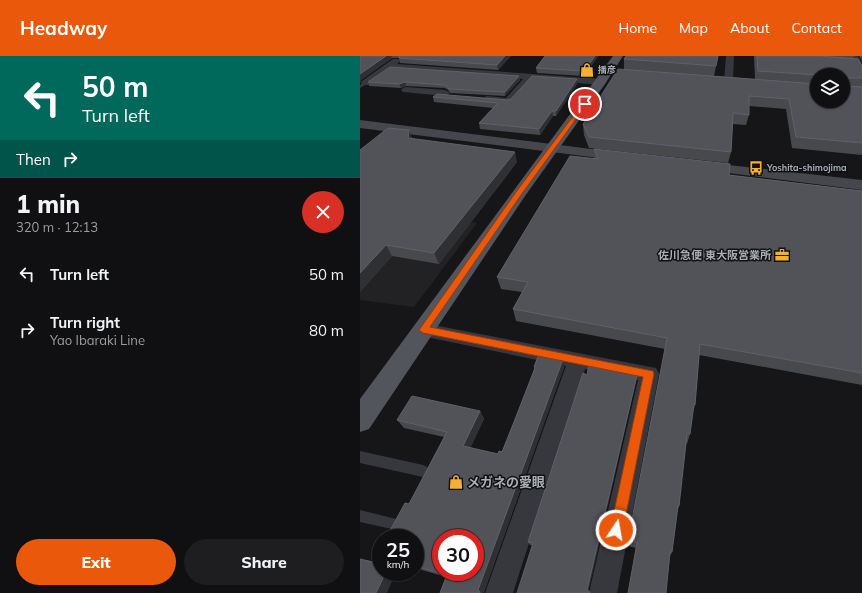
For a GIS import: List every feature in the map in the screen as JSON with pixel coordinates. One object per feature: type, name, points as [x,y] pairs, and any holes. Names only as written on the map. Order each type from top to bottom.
[{"type":"main road","points":[[360,420],[551,149],[611,71]]},
{"type":"street","points":[[362,84],[404,56]]},
{"type":"street","points":[[730,56],[724,82],[758,85]]},
{"type":"street","points":[[854,56],[857,68]]},
{"type":"street","points":[[387,66],[529,77],[611,71]]},
{"type":"street","points":[[433,70],[406,90],[451,88]]},
{"type":"street","points":[[455,97],[442,96],[468,72]]},
{"type":"street","points":[[499,74],[482,91],[508,101],[529,77]]},
{"type":"street","points":[[360,124],[635,159]]},
{"type":"street","points":[[690,165],[862,185]]},
{"type":"street","points":[[423,330],[649,374],[603,593]]},
{"type":"street","points":[[499,593],[578,360]]},
{"type":"lane","points":[[360,457],[423,471]]},
{"type":"lane","points":[[360,516],[392,523]]},
{"type":"shaded area","points":[[431,217],[477,223],[414,307],[360,300],[360,226]]},
{"type":"building","points":[[360,56],[386,56],[360,74]]},
{"type":"building","points":[[399,56],[505,56],[497,65],[399,58]]},
{"type":"building","points":[[545,56],[595,56],[583,71],[536,68]]},
{"type":"building","points":[[626,56],[718,56],[716,66],[624,59]]},
{"type":"building","points":[[757,56],[820,56],[858,59],[862,65],[862,78],[850,78],[850,68],[810,68],[810,75],[758,71]]},
{"type":"building","points":[[390,67],[519,76],[505,92],[449,89],[444,85],[405,82],[399,84],[368,82]]},
{"type":"building","points":[[618,69],[810,83],[810,108],[850,108],[850,86],[862,87],[862,143],[796,137],[789,99],[749,96],[749,115],[733,113],[731,152],[589,137],[583,124]]},
{"type":"building","points":[[532,76],[577,79],[556,111],[552,111],[539,129],[479,123],[498,103],[433,97],[437,94],[507,100],[511,99]]},
{"type":"building","points":[[388,128],[409,130],[408,138],[515,152],[434,253],[386,245],[360,273],[360,150]]},
{"type":"building","points":[[594,149],[730,164],[729,175],[862,191],[862,373],[700,344],[695,405],[694,404],[690,434],[687,434],[679,506],[672,552],[670,552],[666,593],[628,593],[637,543],[628,540],[667,338],[513,309],[528,282],[497,277],[570,156],[598,159]]},
{"type":"building","points":[[539,354],[563,359],[484,574],[484,529],[432,529],[432,571],[424,569],[424,529],[391,529],[405,503],[409,504],[447,432],[397,420],[412,396],[480,411],[463,446],[498,454],[499,451],[502,452],[535,368],[534,367]]},
{"type":"building","points":[[589,365],[637,375],[587,590],[590,593],[517,593],[533,543],[528,542],[583,373],[587,375]]},
{"type":"building","points":[[360,559],[372,562],[372,581],[382,581],[376,593],[360,593]]},
{"type":"building","points":[[445,581],[481,581],[478,590],[480,593],[440,593]]},
{"type":"place","name":"播彦","points":[[587,70]]},
{"type":"place","name":"Yoshita-shimojima","points":[[756,168]]},
{"type":"place","name":"佐川急便 東大阪営業所","points":[[782,255]]},
{"type":"place","name":"メガネの愛眼","points":[[456,482]]},
{"type":"route","points":[[585,104],[518,194],[423,330],[649,374],[616,530]]}]
